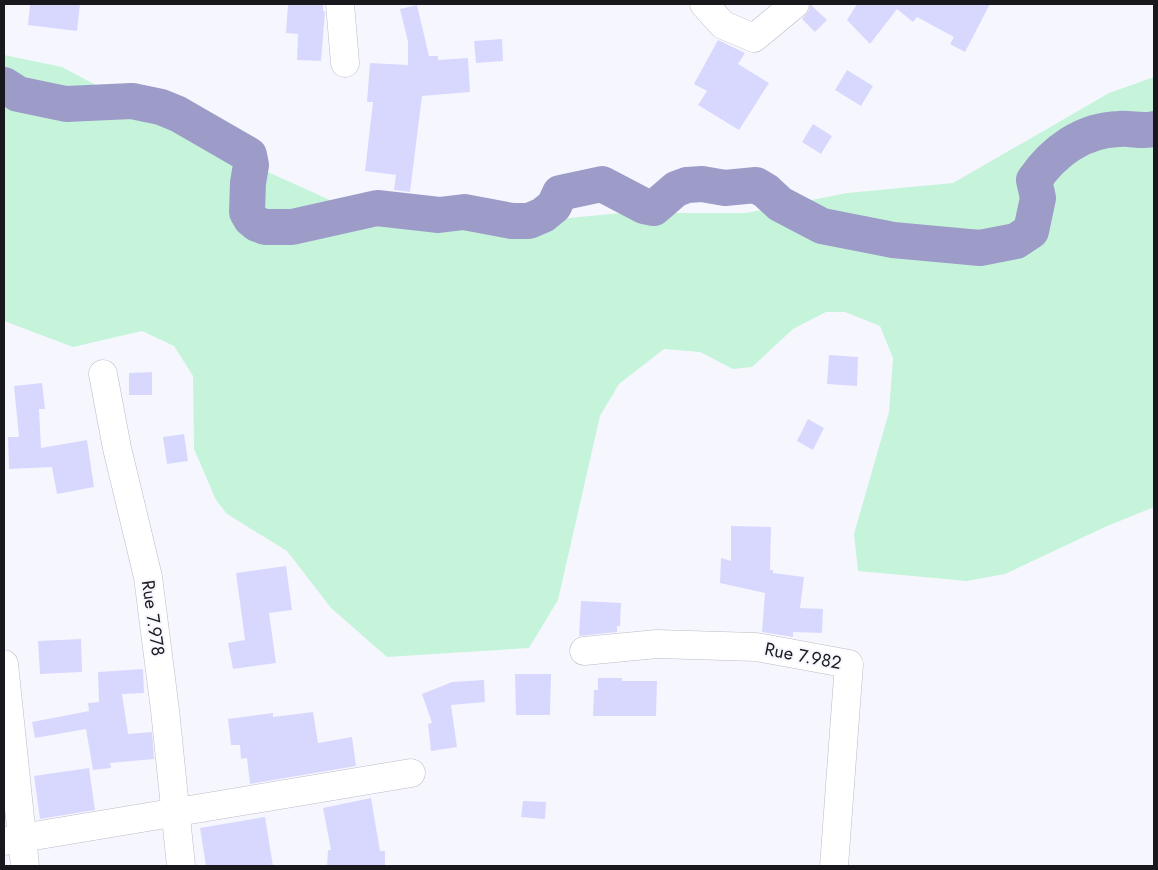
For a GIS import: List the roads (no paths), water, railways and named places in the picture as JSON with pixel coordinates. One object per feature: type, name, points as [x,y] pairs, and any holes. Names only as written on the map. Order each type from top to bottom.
[{"type":"street","points":[[340,4],[345,63]]},
{"type":"street","points":[[704,4],[723,25],[754,38],[796,4]]},
{"type":"street","name":"Rue 7.978","points":[[103,374],[117,448],[148,577],[165,710],[174,813],[181,866]]},
{"type":"street","name":"Rue 7.982","points":[[584,651],[657,644],[756,647],[849,664],[834,866]]},
{"type":"street","points":[[4,664],[13,840],[25,866]]},
{"type":"street","points":[[13,840],[411,773]]},
{"type":"waterway","points":[[4,85],[18,94],[66,104],[132,101],[161,107],[178,114],[249,155],[251,165],[247,212],[251,219],[265,227],[292,227],[377,208],[439,215],[464,212],[512,221],[529,221],[543,215],[554,206],[560,193],[602,184],[644,206],[654,208],[676,189],[687,185],[702,184],[725,188],[756,185],[766,191],[780,204],[822,226],[893,240],[980,248],[1016,241],[1031,231],[1038,198],[1034,180],[1051,160],[1070,144],[1093,133],[1106,130],[1154,129]]}]
